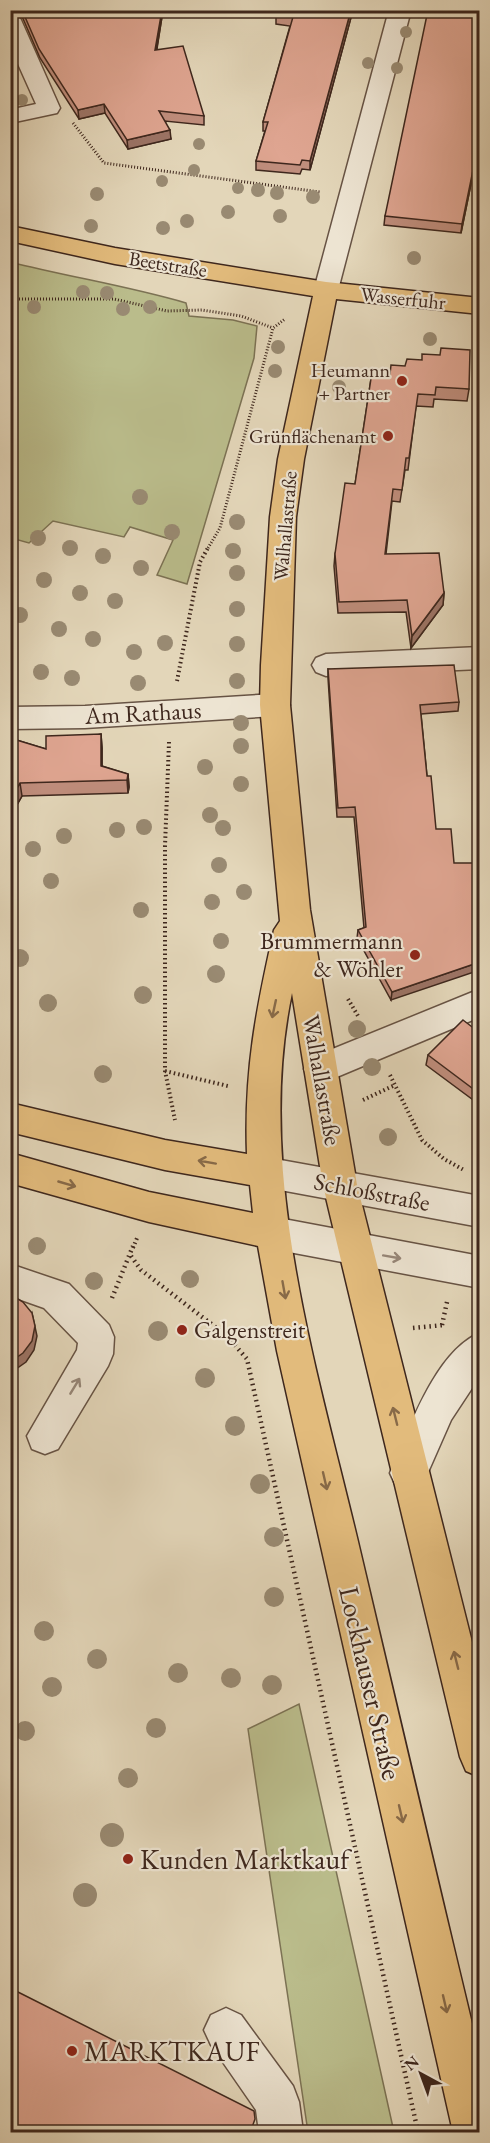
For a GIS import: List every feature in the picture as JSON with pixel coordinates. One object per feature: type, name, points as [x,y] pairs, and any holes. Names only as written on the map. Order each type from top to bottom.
[{"type":"main road","name":"Beetstraße","points":[[10,233],[116,256],[326,290]]},
{"type":"main road","name":"Wasserfuhr","points":[[326,290],[480,306]]},
{"type":"main road","name":"Walhallastraße","points":[[326,290],[291,459],[283,517],[275,705],[294,910],[340,1185],[355,1250]]},
{"type":"main road","name":"Walhallastraße","points":[[273,1233],[264,1172],[267,1042],[294,910]]},
{"type":"main road","points":[[10,1117],[165,1155],[264,1172]]},
{"type":"main road","points":[[10,1168],[149,1207],[273,1233]]},
{"type":"main road","name":"Lockhauser Straße","points":[[273,1233],[295,1351],[475,2133]]},
{"type":"main road","points":[[355,1250],[480,1757]]},
{"type":"street","name":"Walhallastraße","points":[[326,290],[400,10]]},
{"type":"street","points":[[10,20],[40,83],[49,108],[15,115],[10,112]]},
{"type":"street","points":[[10,83],[40,83]]},
{"type":"street","points":[[326,665],[480,658]]},
{"type":"street","name":"Am Rathaus","points":[[10,718],[275,705]]},
{"type":"street","points":[[320,1069],[480,1002]]},
{"type":"street","name":"Schloßstraße","points":[[264,1172],[471,1211]]},
{"type":"street","points":[[273,1233],[467,1270]]},
{"type":"street","points":[[10,1280],[57,1296],[96,1337],[95,1354],[45,1436]]},
{"type":"street","points":[[409,1473],[436,1408],[449,1384],[480,1350]]},
{"type":"street","points":[[226,2030],[277,2102],[281,2133]]},
{"type":"path","points":[[49,108],[73,123],[104,163],[351,196]]},
{"type":"path","points":[[10,299],[114,299],[167,311],[202,310],[241,316],[273,328],[220,528],[200,562],[172,711],[165,846],[165,1071],[175,1120],[165,1155]]},
{"type":"path","points":[[347,997],[376,1046],[422,1140],[444,1159],[468,1172],[471,1211]]},
{"type":"path","points":[[149,1207],[130,1255],[141,1270],[227,1336],[247,1359],[418,2133]]},
{"type":"path","points":[[442,1325],[467,1270]]},
{"type":"green space","points":[[10,262],[186,303],[189,316],[233,320],[257,326],[254,358],[187,584],[157,575],[173,540],[130,527],[124,537],[53,521],[29,543],[11,538]]},
{"type":"green space","points":[[299,1704],[394,2132],[308,2132],[248,1729]]},
{"type":"building","points":[[22,10],[162,10],[155,50],[183,46],[204,116],[159,111],[170,130],[127,140],[104,104],[78,110],[39,49]]},
{"type":"building","points":[[278,10],[351,10],[310,161],[302,160],[300,165],[256,161],[268,122],[263,122],[293,17],[276,15]]},
{"type":"building","points":[[428,10],[480,10],[480,136],[462,224],[385,216]]},
{"type":"building","points":[[441,348],[470,350],[469,389],[436,387],[435,395],[418,394],[402,490],[393,489],[385,554],[439,553],[444,593],[412,636],[407,600],[339,602],[335,554],[345,483],[355,484],[372,372],[390,374],[391,365],[405,366],[407,359],[422,360],[422,354],[440,355]]},
{"type":"building","points":[[476,525],[480,525],[480,559]]},
{"type":"building","points":[[454,665],[459,702],[420,705],[427,776],[431,776],[436,829],[451,829],[454,863],[480,863],[480,962],[392,992],[358,930],[366,927],[355,807],[338,808],[328,669]]},
{"type":"building","points":[[101,734],[101,766],[128,774],[127,780],[20,783],[10,797],[10,738],[46,749],[46,736]]},
{"type":"building","points":[[463,1020],[480,1033],[480,1094],[428,1055]]},
{"type":"building","points":[[10,1294],[23,1302],[32,1313],[35,1326],[32,1341],[23,1353],[10,1362]]},
{"type":"building","name":"MARKTKAUF","points":[[10,1988],[254,2111],[255,2119],[250,2133],[10,2133]]},
{"type":"place","name":"Heumann + Partner","points":[[402,381]]},
{"type":"place","name":"Grünflächenamt","points":[[388,436]]},
{"type":"place","name":"Brummermann & Wöhler","points":[[415,955]]},
{"type":"place","name":"Galgenstreit","points":[[182,1330]]},
{"type":"place","name":"Kunden Marktkauf","points":[[128,1859]]},
{"type":"place","name":"MARKTKAUF","points":[[72,2051]]}]
